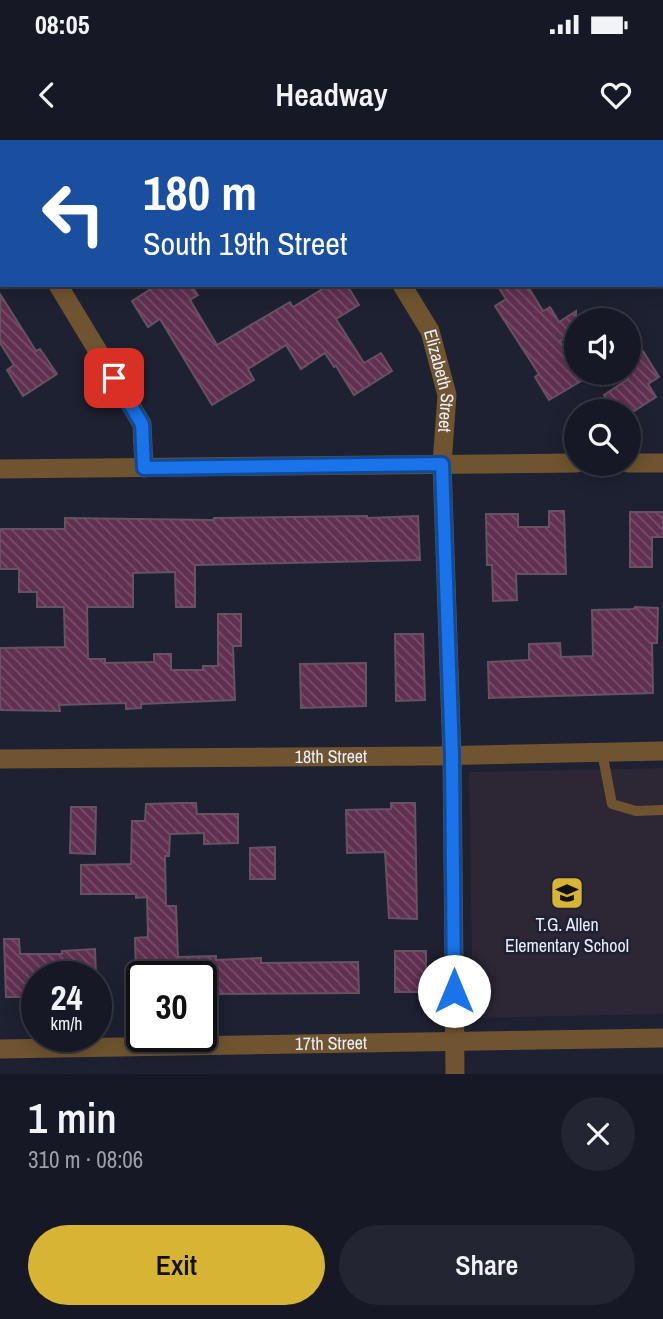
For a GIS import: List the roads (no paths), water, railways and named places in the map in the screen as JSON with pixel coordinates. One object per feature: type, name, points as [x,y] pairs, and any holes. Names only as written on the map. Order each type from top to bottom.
[{"type":"street","points":[[59,287],[142,424],[144,468]]},
{"type":"street","name":"Elizabeth Street","points":[[403,287],[430,331],[447,396],[442,464],[452,756],[455,1074]]},
{"type":"street","points":[[0,469],[564,463]]},
{"type":"street","points":[[641,463],[663,463]]},
{"type":"street","name":"18th Street","points":[[0,759],[452,756],[663,751]]},
{"type":"street","name":"17th Street","points":[[0,1049],[663,1038]]},
{"type":"lane","points":[[602,752],[612,804],[636,811],[663,810]]},
{"type":"place","name":"T.G. Allen Elementary School","points":[[567,893]]}]
